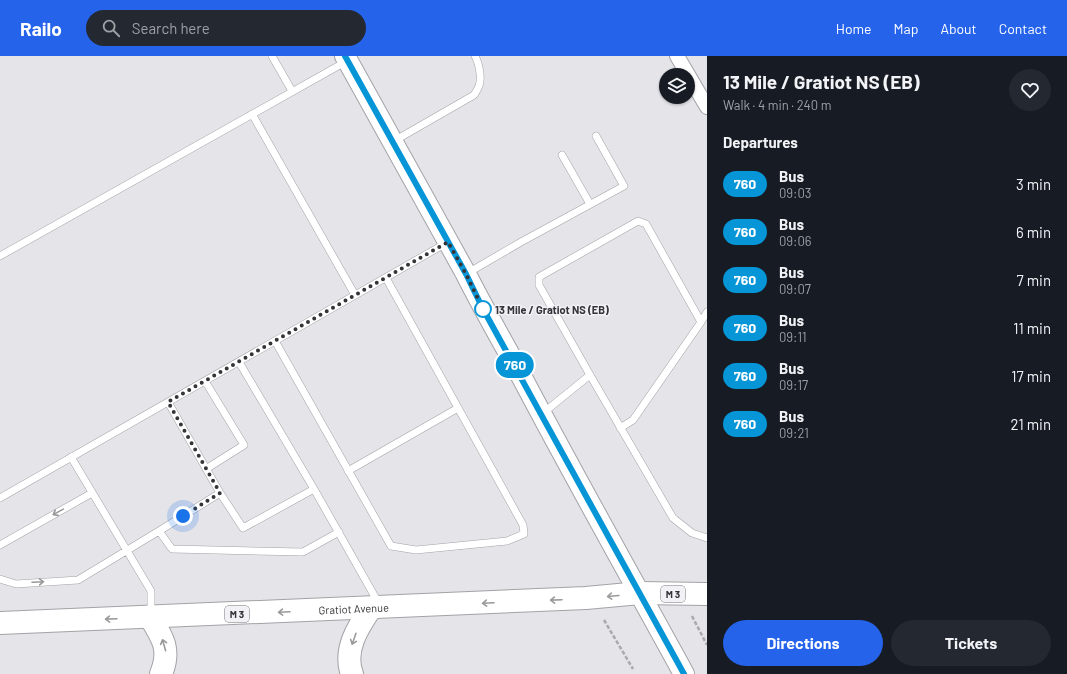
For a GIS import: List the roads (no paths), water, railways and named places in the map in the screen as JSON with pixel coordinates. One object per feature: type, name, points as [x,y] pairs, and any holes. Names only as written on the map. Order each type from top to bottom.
[{"type":"main road","points":[[347,58],[684,674]]},
{"type":"main road","name":"Gratiot Avenue","points":[[0,623],[376,608],[640,594],[707,594]]},
{"type":"main road","points":[[352,674],[349,656],[353,640],[360,624],[376,608]]},
{"type":"main road","points":[[150,617],[164,642],[166,654],[165,664],[161,674]]},
{"type":"street","points":[[677,56],[707,108]]},
{"type":"lane","points":[[272,56],[292,91]]},
{"type":"lane","points":[[393,142],[474,95],[479,86],[480,78],[475,56]]},
{"type":"lane","points":[[0,256],[252,114],[347,58]]},
{"type":"lane","points":[[252,114],[355,295]]},
{"type":"lane","points":[[466,274],[624,186],[596,136]]},
{"type":"lane","points":[[562,155],[590,204]]},
{"type":"lane","points":[[701,322],[646,224],[638,221],[539,277],[539,285],[620,428],[674,518],[692,533],[707,538]]},
{"type":"lane","points":[[0,498],[448,242]]},
{"type":"lane","points":[[275,341],[391,546],[416,550],[508,541],[524,534],[524,525],[386,278]]},
{"type":"lane","points":[[620,428],[633,420],[707,312]]},
{"type":"lane","points":[[239,362],[339,532],[376,608]]},
{"type":"lane","points":[[541,415],[590,375]]},
{"type":"lane","points":[[206,381],[244,445],[206,468]]},
{"type":"lane","points":[[168,402],[220,493],[243,528],[314,489]]},
{"type":"lane","points":[[348,471],[458,408]]},
{"type":"lane","points":[[71,457],[151,591],[150,617]]},
{"type":"lane","points":[[0,545],[92,493]]},
{"type":"lane","points":[[0,579],[16,584],[78,580],[220,493]]},
{"type":"lane","points":[[159,531],[172,550],[303,552],[339,532]]},
{"type":"place","name":"13 Mile / Gratiot NS (EB)","points":[[483,309]]}]
